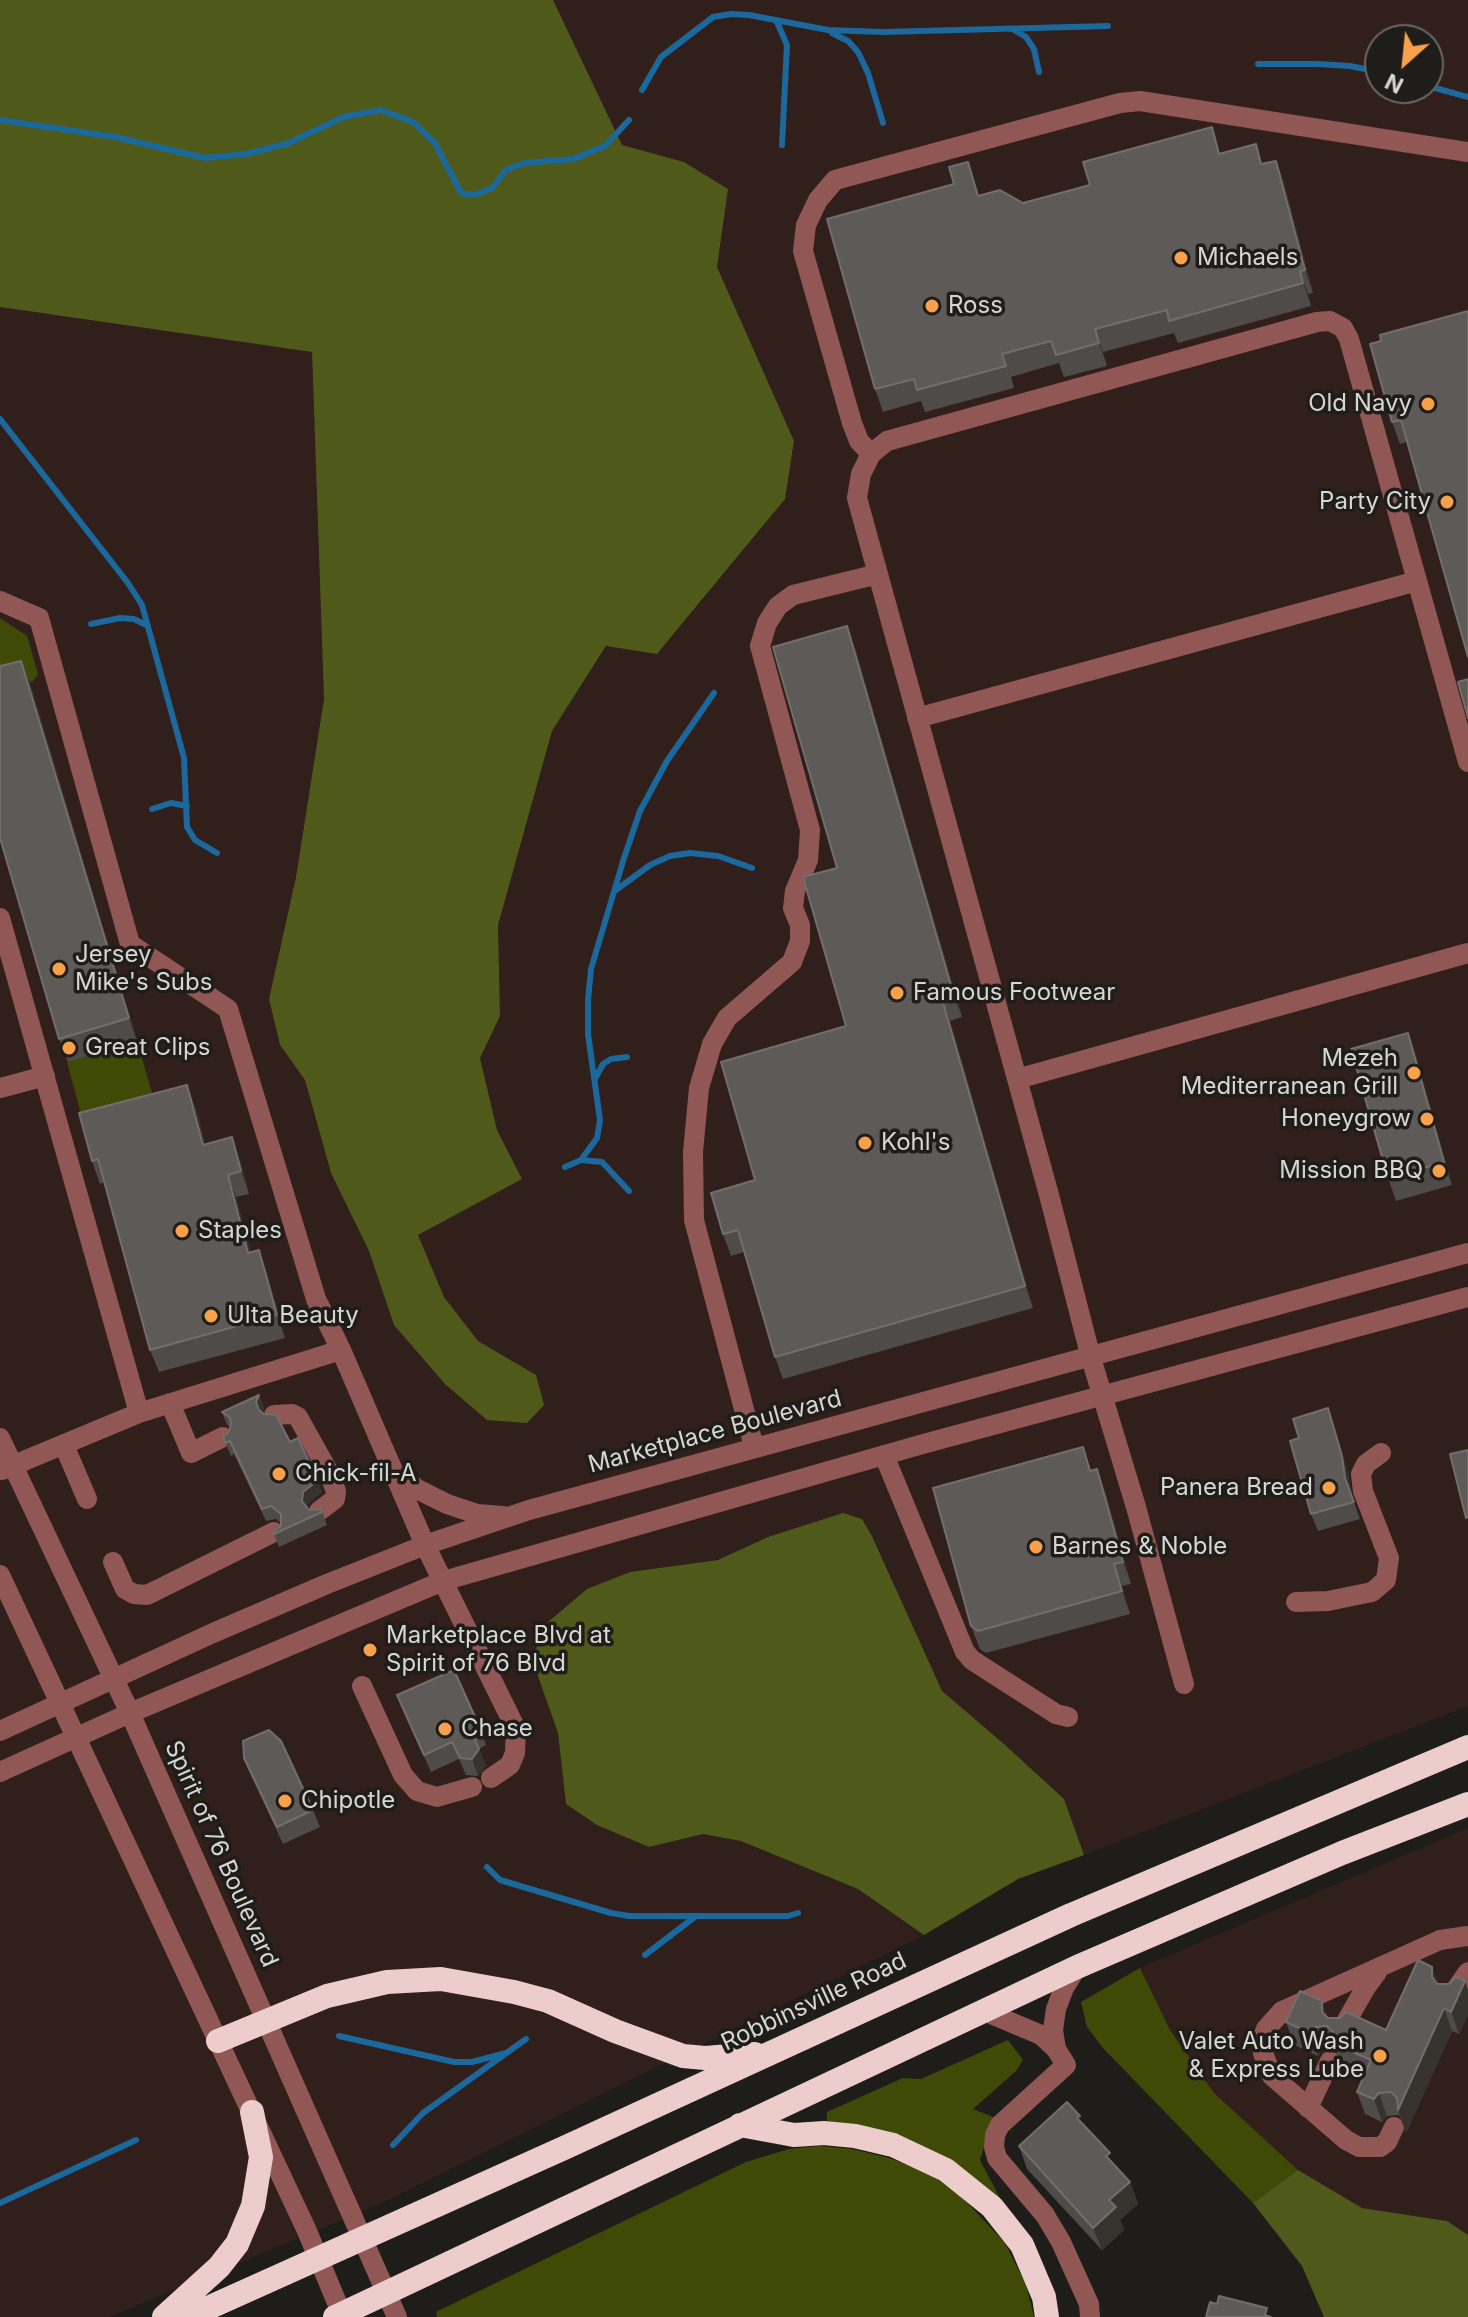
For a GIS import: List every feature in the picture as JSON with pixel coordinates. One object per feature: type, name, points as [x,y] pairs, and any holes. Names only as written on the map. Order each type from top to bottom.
[{"type":"highway","name":"Robbinsville Road","points":[[188,2317],[1071,1915],[1468,1747]]},
{"type":"highway","points":[[340,2316],[1077,1967],[1342,1853],[1468,1804]]},
{"type":"highway","points":[[218,2041],[315,2000],[357,1988],[387,1982],[441,1979],[480,1984],[548,2001],[615,2031],[683,2056],[705,2058],[773,2052]]},
{"type":"highway","points":[[164,2317],[219,2267],[237,2244],[248,2219],[261,2157],[252,2112]]},
{"type":"highway","points":[[740,2125],[794,2135],[824,2133],[855,2136],[893,2145],[946,2170],[992,2207],[1022,2245],[1039,2284],[1047,2317]]},
{"type":"street","points":[[871,454],[859,441],[852,423],[803,251],[806,225],[818,200],[835,180],[1120,103],[1140,101],[1468,152]]},
{"type":"street","points":[[1184,1684],[1091,1358],[857,498],[861,474],[871,454],[895,438],[1291,329],[1330,321],[1343,328],[1349,339],[1468,762]]},
{"type":"street","points":[[754,1447],[694,1220],[693,1152],[699,1088],[712,1044],[727,1018],[792,962],[800,941],[800,925],[793,908],[795,891],[808,860],[810,830],[760,646],[767,623],[778,606],[793,595],[878,574]]},
{"type":"street","points":[[917,718],[1417,581]]},
{"type":"street","points":[[0,601],[39,618],[130,944],[228,1009],[316,1299],[425,1545],[516,1729],[515,1753],[510,1765],[491,1778]]},
{"type":"street","points":[[0,918],[139,1413]]},
{"type":"street","points":[[1017,1079],[1468,953]]},
{"type":"street","points":[[0,1088],[45,1076]]},
{"type":"street","name":"Marketplace Boulevard","points":[[0,1731],[213,1633],[425,1545],[511,1516],[1468,1253]]},
{"type":"street","points":[[0,1772],[130,1713],[443,1581],[884,1455],[1468,1297]]},
{"type":"street","points":[[6,1468],[139,1413],[341,1350]]},
{"type":"street","points":[[170,1403],[191,1453],[223,1437]]},
{"type":"street","points":[[274,1415],[292,1414],[298,1417],[327,1469],[336,1491],[335,1499],[319,1511]]},
{"type":"street","name":"Spirit of 76 Boulevard","points":[[0,1438],[6,1468],[130,1713],[397,2317]]},
{"type":"street","points":[[64,1445],[87,1499]]},
{"type":"street","points":[[1296,1602],[1328,1601],[1372,1592],[1386,1580],[1389,1558],[1363,1491],[1361,1474],[1366,1464],[1381,1453]]},
{"type":"street","points":[[884,1455],[965,1652],[972,1660],[1056,1714],[1068,1717]]},
{"type":"street","points":[[393,1470],[419,1490],[447,1504],[477,1514],[511,1516]]},
{"type":"street","points":[[113,1562],[125,1589],[134,1594],[147,1595],[274,1532]]},
{"type":"street","points":[[0,1575],[320,2259],[340,2316]]},
{"type":"street","points":[[362,1686],[403,1775],[417,1791],[437,1797],[472,1787]]},
{"type":"street","points":[[1394,2127],[1387,2142],[1380,2147],[1359,2147],[1346,2140],[1272,2076],[1263,2053],[1262,2040],[1266,2029],[1282,2011],[1440,1940],[1468,1936]]},
{"type":"street","points":[[1061,2057],[1053,2030],[1056,2009],[1077,1967]]},
{"type":"street","points":[[1342,2029],[1380,1969]]},
{"type":"street","points":[[1452,1995],[1468,1972]]},
{"type":"street","points":[[984,2011],[1041,2035],[1061,2057]]},
{"type":"street","points":[[1061,2057],[1000,2125],[994,2147],[997,2158],[1045,2215],[1061,2242],[1089,2310]]},
{"type":"street","points":[[1308,2108],[1330,2061]]},
{"type":"shaded area","points":[[553,0],[1468,0],[1468,1706],[1084,1855],[1064,1799],[942,1692],[873,1536],[862,1519],[768,1537],[718,1560],[630,1572],[587,1589],[541,1628],[533,1662],[558,1733],[566,1804],[649,1847],[703,1834],[741,1841],[858,1889],[924,1935],[378,2205],[109,2317],[0,2317],[0,307],[312,352],[324,699],[296,877],[269,999],[280,1045],[305,1080],[331,1173],[369,1251],[394,1325],[536,1375],[478,1341],[444,1297],[418,1235],[522,1179],[497,1130],[480,1058],[500,1015],[498,925],[552,731],[607,646],[658,654],[785,499],[794,441],[717,267],[727,189],[684,162],[622,145]]},
{"type":"shaded area","points":[[1468,1828],[1468,2235],[1447,2221],[1362,2208],[1298,2170],[1214,2093],[1170,2030],[1140,1968]]},
{"type":"green space","points":[[0,0],[553,0],[622,145],[684,162],[728,189],[717,267],[794,441],[785,499],[657,654],[606,646],[552,731],[498,925],[500,1016],[480,1058],[497,1130],[522,1179],[418,1235],[444,1297],[478,1341],[536,1375],[544,1405],[527,1423],[487,1420],[445,1384],[394,1325],[369,1251],[331,1173],[305,1080],[280,1045],[269,999],[296,877],[324,699],[312,352],[0,307]]},
{"type":"green space","points":[[0,618],[27,636],[38,674],[33,681],[0,690]]},
{"type":"green space","points":[[137,1041],[159,1117],[87,1136],[67,1062]]},
{"type":"green space","points":[[843,1513],[862,1519],[872,1536],[942,1691],[1064,1799],[1084,1855],[1018,1879],[924,1935],[858,1889],[741,1841],[703,1834],[649,1847],[597,1825],[566,1804],[558,1733],[533,1662],[541,1628],[587,1589],[630,1572],[718,1560],[768,1537]]},
{"type":"green space","points":[[1140,1968],[1170,2030],[1214,2093],[1298,2170],[1253,2203],[1103,2048],[1087,2027],[1081,2002]]},
{"type":"green space","points":[[1008,2040],[1023,2060],[1016,2071],[973,2109],[993,2117],[980,2160],[1002,2202],[949,2159],[867,2128],[827,2121],[827,2112],[903,2078],[921,2079]]},
{"type":"green space","points":[[819,2146],[852,2149],[889,2158],[929,2173],[961,2196],[1005,2243],[1026,2285],[1034,2317],[437,2317],[436,2312],[746,2162],[789,2149]]},
{"type":"green space","points":[[1298,2170],[1362,2208],[1447,2221],[1468,2235],[1468,2317],[1324,2317],[1302,2266],[1253,2203]]},
{"type":"building","points":[[1212,127],[1219,154],[1256,144],[1261,164],[1276,161],[1305,270],[1300,271],[1303,283],[1169,321],[1167,310],[1095,329],[1099,343],[1056,355],[1051,341],[1002,354],[1006,366],[917,390],[914,379],[875,389],[827,219],[954,184],[949,167],[968,162],[978,196],[1000,190],[1023,203],[1090,185],[1083,162]]},
{"type":"building","points":[[1468,311],[1468,657],[1401,420],[1392,422],[1370,344],[1381,341],[1380,335]]},
{"type":"building","name":"Kohl's","points":[[847,626],[954,996],[942,999],[1025,1286],[775,1357],[738,1230],[723,1234],[711,1193],[755,1180],[721,1062],[846,1026],[803,877],[837,868],[773,647]]},
{"type":"building","points":[[21,661],[129,1018],[59,1039],[0,838],[0,666]]},
{"type":"building","points":[[1468,679],[1468,718],[1458,682]]},
{"type":"building","points":[[1408,1033],[1444,1162],[1388,1178],[1351,1049]]},
{"type":"building","name":"Staples","points":[[187,1085],[203,1145],[232,1137],[241,1171],[228,1175],[248,1253],[259,1250],[277,1315],[150,1350],[98,1159],[92,1161],[79,1113]]},
{"type":"building","name":"Chick-fil-A","points":[[259,1395],[256,1402],[259,1410],[264,1414],[276,1415],[290,1442],[298,1438],[318,1480],[303,1492],[302,1501],[309,1510],[321,1509],[322,1512],[274,1534],[281,1526],[281,1514],[271,1506],[262,1509],[230,1441],[226,1443],[223,1437],[229,1432],[231,1424],[230,1418],[222,1412]]},
{"type":"building","name":"Panera Bread","points":[[1328,1408],[1354,1502],[1311,1514],[1290,1441],[1299,1438],[1293,1419]]},
{"type":"building","name":"Barnes & Noble","points":[[1083,1447],[1090,1471],[1097,1469],[1123,1562],[1114,1564],[1122,1591],[978,1631],[971,1626],[933,1488]]},
{"type":"building","points":[[1468,1450],[1468,1517],[1466,1518],[1450,1454]]},
{"type":"building","name":"Chase","points":[[454,1670],[480,1728],[472,1732],[479,1749],[472,1759],[460,1758],[452,1742],[424,1755],[397,1695]]},
{"type":"building","name":"Chipotle","points":[[269,1730],[281,1741],[313,1810],[277,1827],[244,1758],[243,1741]]},
{"type":"building","points":[[1418,1960],[1432,1967],[1432,1977],[1437,1984],[1449,1984],[1456,1977],[1465,1981],[1451,2012],[1444,2008],[1398,2110],[1397,2098],[1391,2092],[1379,2093],[1374,2099],[1357,2092],[1371,2060],[1334,2044],[1333,2032],[1327,2026],[1315,2027],[1310,2033],[1286,2022],[1300,1991],[1322,2001],[1322,2012],[1328,2018],[1340,2018],[1346,2012],[1386,2030]]},
{"type":"building","points":[[1067,2102],[1080,2116],[1077,2118],[1110,2153],[1106,2156],[1130,2182],[1109,2200],[1116,2207],[1093,2228],[1019,2146]]},
{"type":"building","points":[[1219,2296],[1267,2308],[1265,2315],[1271,2317],[1206,2317],[1210,2302],[1217,2304]]},
{"type":"waterway","points":[[642,90],[661,57],[713,17],[731,14],[828,30],[883,32],[1108,26]]},
{"type":"waterway","points":[[777,22],[787,45],[782,145]]},
{"type":"waterway","points":[[1014,30],[1026,37],[1034,49],[1039,72]]},
{"type":"waterway","points":[[832,33],[848,41],[858,52],[868,73],[883,123]]},
{"type":"waterway","points":[[1258,64],[1318,64],[1364,69]]},
{"type":"waterway","points":[[1444,90],[1468,97]]},
{"type":"waterway","points":[[0,120],[115,137],[205,158],[246,154],[289,143],[343,117],[381,110],[413,122],[435,143],[461,193],[475,195],[492,188],[506,170],[524,163],[573,159],[605,146],[629,120]]},
{"type":"waterway","points":[[0,419],[142,605],[184,758],[187,827],[195,840],[217,853]]},
{"type":"waterway","points":[[91,624],[120,618],[134,619],[148,626]]},
{"type":"waterway","points":[[565,1167],[581,1160],[597,1138],[600,1120],[588,1034],[588,1000],[591,969],[624,858],[640,811],[667,761],[714,693]]},
{"type":"waterway","points":[[152,809],[171,803],[187,806]]},
{"type":"waterway","points":[[616,890],[650,865],[670,856],[690,853],[718,856],[752,868]]},
{"type":"waterway","points":[[596,1077],[603,1064],[611,1059],[627,1057]]},
{"type":"waterway","points":[[582,1160],[602,1162],[629,1191]]},
{"type":"waterway","points":[[487,1867],[500,1880],[629,1916],[788,1916],[798,1913]]},
{"type":"waterway","points":[[645,1955],[696,1916]]},
{"type":"waterway","points":[[339,2036],[454,2062],[472,2062],[506,2053]]},
{"type":"waterway","points":[[393,2145],[423,2113],[526,2039]]},
{"type":"waterway","points":[[0,2203],[136,2140]]},
{"type":"place","name":"Michaels","points":[[1181,258]]},
{"type":"place","name":"Ross","points":[[932,306]]},
{"type":"place","name":"Old Navy","points":[[1428,404]]},
{"type":"place","name":"Party City","points":[[1447,502]]},
{"type":"place","name":"Jersey Mike's Subs","points":[[59,969]]},
{"type":"place","name":"Famous Footwear","points":[[897,993]]},
{"type":"place","name":"Great Clips","points":[[69,1048]]},
{"type":"place","name":"Mezeh Mediterranean Grill","points":[[1414,1073]]},
{"type":"place","name":"Honeygrow","points":[[1427,1119]]},
{"type":"place","name":"Kohl's","points":[[865,1143]]},
{"type":"place","name":"Mission BBQ","points":[[1439,1171]]},
{"type":"place","name":"Staples","points":[[182,1231]]},
{"type":"place","name":"Ulta Beauty","points":[[211,1316]]},
{"type":"place","name":"Chick-fil-A","points":[[279,1474]]},
{"type":"place","name":"Panera Bread","points":[[1329,1488]]},
{"type":"place","name":"Barnes & Noble","points":[[1036,1547]]},
{"type":"place","name":"Marketplace Blvd at Spirit of 76 Blvd","points":[[370,1650]]},
{"type":"place","name":"Chase","points":[[445,1729]]},
{"type":"place","name":"Chipotle","points":[[285,1801]]},
{"type":"place","name":"Valet Auto Wash & Express Lube","points":[[1380,2056]]}]
